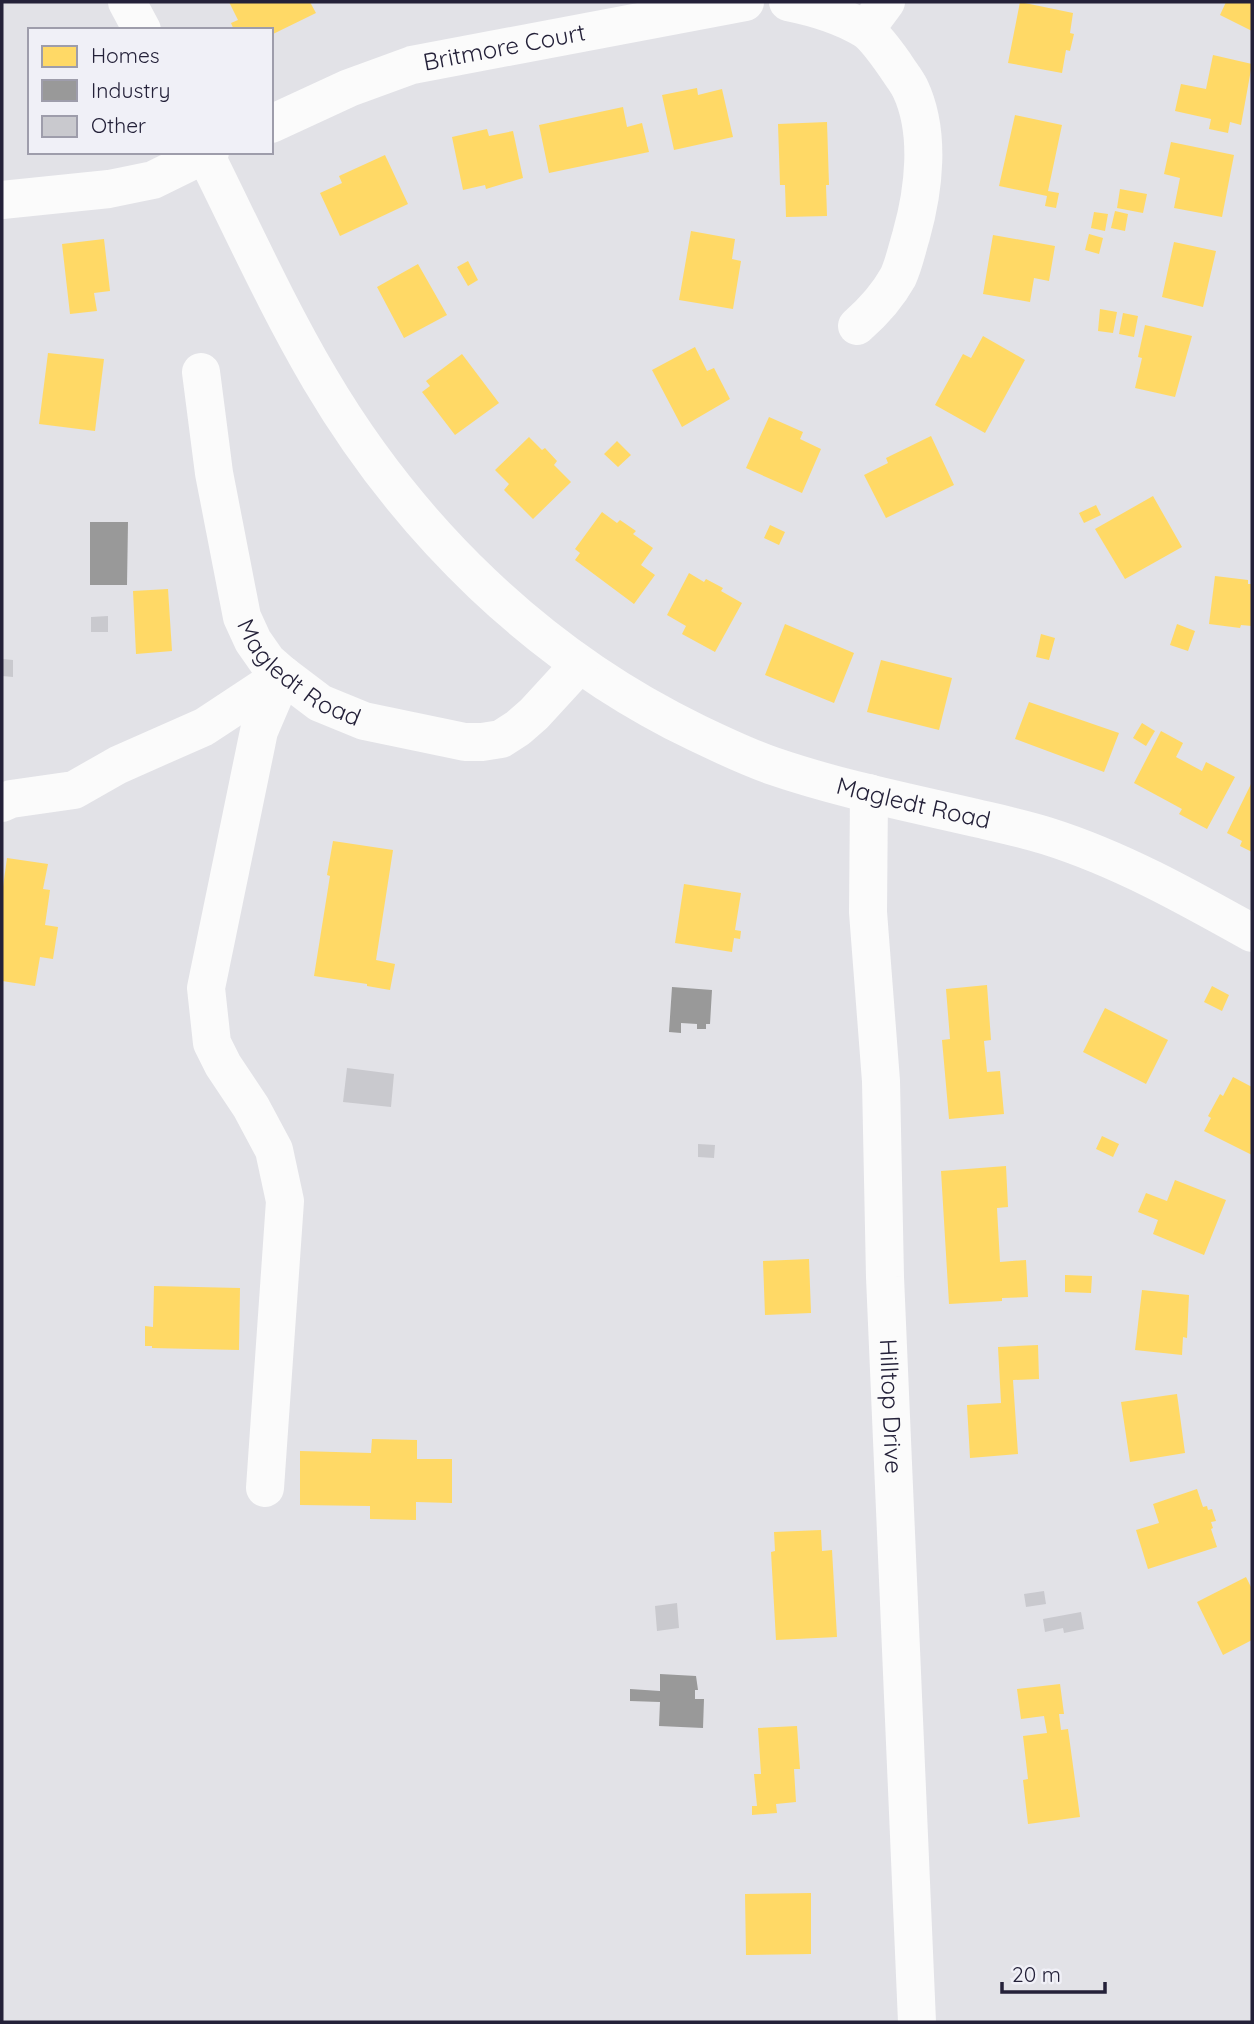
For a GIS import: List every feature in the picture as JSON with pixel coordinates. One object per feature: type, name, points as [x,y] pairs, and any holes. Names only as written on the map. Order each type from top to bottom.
[{"type":"street","points":[[127,2],[141,28]]},
{"type":"street","name":"Britmore Court","points":[[273,123],[349,88],[412,65],[745,2]]},
{"type":"street","points":[[788,2],[876,16],[889,57],[909,88],[919,115],[923,173],[917,213],[898,276],[872,313],[857,326]]},
{"type":"street","points":[[2,200],[109,189],[153,180],[205,154]]},
{"type":"street","name":"Magledt Road","points":[[207,154],[314,367],[352,429],[384,474],[419,518],[459,561],[536,632],[579,665],[673,722],[770,765],[813,779],[1044,835],[1085,849],[1126,866],[1252,933]]},
{"type":"street","name":"Magledt Road","points":[[201,372],[214,473],[242,617],[253,641],[267,661],[283,675],[320,703],[364,722],[465,742],[482,742],[501,739],[518,729],[579,665]]},
{"type":"street","points":[[2,803],[11,799],[74,790],[118,765],[204,727],[283,675]]},
{"type":"street","points":[[265,1488],[285,1201],[274,1150],[212,1043],[206,988],[259,731],[283,675]]},
{"type":"street","name":"Hilltop Drive","points":[[869,793],[868,912],[881,1081],[885,1291],[917,2022]]},
{"type":"building: Homes","points":[[229,2],[310,2],[316,13],[273,34],[273,28],[233,28],[231,23],[238,20]]},
{"type":"building: Homes","points":[[1020,2],[1073,13],[1070,33],[1074,34],[1070,51],[1066,50],[1062,73],[1008,63]]},
{"type":"building: Homes","points":[[1226,2],[1252,2],[1252,31],[1220,15]]},
{"type":"building: Homes","points":[[1213,55],[1252,64],[1241,125],[1230,122],[1228,133],[1209,129],[1211,119],[1175,111],[1181,84],[1206,89]]},
{"type":"building: Homes","points":[[697,88],[698,95],[722,89],[733,137],[674,150],[662,95]]},
{"type":"building: Homes","points":[[623,107],[627,127],[642,123],[649,152],[549,173],[539,125]]},
{"type":"building: Homes","points":[[1015,115],[1062,125],[1048,191],[1059,193],[1056,208],[1045,206],[1047,196],[999,186]]},
{"type":"building: Homes","points":[[827,122],[827,216],[786,217],[785,185],[780,185],[778,124]]},
{"type":"building: Homes","points":[[487,129],[489,136],[513,131],[523,178],[486,189],[485,185],[463,190],[452,137]]},
{"type":"building: Homes","points":[[1171,142],[1234,155],[1222,217],[1174,208],[1180,178],[1164,174]]},
{"type":"building: Homes","points":[[385,155],[408,204],[340,236],[320,193],[342,183],[339,176]]},
{"type":"building: Homes","points":[[1120,189],[1147,194],[1143,213],[1117,208]]},
{"type":"building: Homes","points":[[1115,211],[1128,214],[1125,231],[1111,228]]},
{"type":"building: Homes","points":[[1094,212],[1108,214],[1105,231],[1091,228]]},
{"type":"building: Homes","points":[[691,231],[735,239],[732,259],[741,261],[733,309],[679,300]]},
{"type":"building: Homes","points":[[1089,234],[1103,238],[1099,254],[1085,250]]},
{"type":"building: Homes","points":[[993,235],[1055,246],[1049,281],[1034,278],[1030,302],[983,294]]},
{"type":"building: Homes","points":[[104,239],[110,291],[94,293],[97,311],[70,314],[62,244]]},
{"type":"building: Homes","points":[[1174,242],[1216,251],[1203,307],[1162,297]]},
{"type":"building: Homes","points":[[468,261],[478,280],[468,286],[457,267]]},
{"type":"building: Homes","points":[[418,264],[447,315],[404,338],[377,287]]},
{"type":"building: Homes","points":[[1100,309],[1117,312],[1113,333],[1098,331]]},
{"type":"building: Homes","points":[[1123,313],[1138,316],[1134,337],[1119,334]]},
{"type":"building: Homes","points":[[1145,325],[1192,336],[1175,397],[1135,388],[1142,358],[1138,357]]},
{"type":"building: Homes","points":[[983,336],[1025,360],[985,433],[935,405],[963,354],[971,358]]},
{"type":"building: Homes","points":[[695,347],[707,371],[714,368],[730,399],[682,427],[652,370]]},
{"type":"building: Homes","points":[[48,353],[104,359],[95,431],[39,424]]},
{"type":"building: Homes","points":[[462,354],[499,403],[455,435],[422,392],[430,386],[426,381]]},
{"type":"building: Homes","points":[[769,417],[803,432],[800,439],[821,449],[802,493],[746,468]]},
{"type":"building: Homes","points":[[931,436],[954,485],[886,518],[864,475],[888,463],[886,458]]},
{"type":"building: Homes","points":[[529,437],[542,450],[545,448],[557,461],[554,465],[571,482],[533,519],[504,490],[509,484],[495,470]]},
{"type":"building: Homes","points":[[617,441],[631,455],[618,467],[604,454]]},
{"type":"building: Homes","points":[[1153,496],[1182,547],[1125,579],[1095,529]]},
{"type":"building: Homes","points":[[1096,505],[1101,515],[1084,523],[1079,513]]},
{"type":"building: Homes","points":[[602,512],[617,523],[620,520],[636,531],[633,534],[653,548],[641,565],[655,575],[634,604],[575,560],[580,553],[575,549]]},
{"type":"building: Homes","points":[[770,525],[785,532],[779,545],[764,538]]},
{"type":"building: Homes","points":[[689,573],[704,582],[706,579],[723,588],[721,591],[742,603],[715,652],[682,634],[686,626],[667,615]]},
{"type":"building: Homes","points":[[1215,576],[1248,580],[1248,584],[1252,584],[1252,626],[1241,625],[1240,628],[1209,624]]},
{"type":"building: Homes","points":[[168,589],[172,651],[136,654],[133,591]]},
{"type":"building: Homes","points":[[785,624],[854,653],[834,703],[765,675]]},
{"type":"building: Homes","points":[[1177,624],[1195,631],[1188,651],[1170,645]]},
{"type":"building: Homes","points":[[1041,634],[1055,638],[1049,660],[1036,657]]},
{"type":"building: Homes","points":[[881,660],[952,678],[939,730],[867,712]]},
{"type":"building: Homes","points":[[1029,702],[1119,733],[1104,772],[1015,739]]},
{"type":"building: Homes","points":[[1142,723],[1155,731],[1146,746],[1133,738]]},
{"type":"building: Homes","points":[[1161,731],[1183,743],[1176,757],[1202,771],[1206,762],[1235,777],[1207,829],[1179,814],[1182,809],[1134,783]]},
{"type":"building: Homes","points":[[1252,782],[1252,852],[1240,846],[1242,841],[1227,833]]},
{"type":"building: Homes","points":[[333,841],[393,850],[376,960],[395,964],[390,990],[314,976]]},
{"type":"building: Homes","points":[[7,858],[48,864],[43,889],[50,890],[45,925],[58,927],[53,959],[40,957],[35,986],[2,981],[2,894]]},
{"type":"building: Homes","points":[[684,884],[741,893],[735,930],[741,931],[740,939],[734,938],[732,952],[675,943]]},
{"type":"building: Homes","points":[[987,985],[991,1040],[984,1041],[987,1072],[1000,1071],[1004,1114],[949,1119],[942,1040],[950,1039],[946,989]]},
{"type":"building: Homes","points":[[1212,986],[1229,995],[1222,1011],[1204,1002]]},
{"type":"building: Homes","points":[[1105,1008],[1168,1040],[1146,1084],[1083,1052]]},
{"type":"building: Homes","points":[[1233,1077],[1252,1087],[1252,1155],[1204,1131],[1211,1118],[1208,1116]]},
{"type":"building: Homes","points":[[1102,1136],[1119,1144],[1113,1157],[1096,1149]]},
{"type":"building: Homes","points":[[1006,1166],[1008,1207],[997,1208],[1000,1262],[1026,1260],[1028,1297],[949,1304],[941,1171]]},
{"type":"building: Homes","points":[[1175,1180],[1226,1200],[1204,1255],[1153,1234],[1158,1220],[1138,1212],[1146,1193],[1167,1201]]},
{"type":"building: Homes","points":[[809,1259],[811,1313],[765,1315],[763,1261]]},
{"type":"building: Homes","points":[[1065,1275],[1092,1276],[1091,1293],[1065,1292]]},
{"type":"building: Homes","points":[[154,1286],[240,1288],[239,1350],[145,1346],[145,1326],[153,1327]]},
{"type":"building: Homes","points":[[1142,1290],[1189,1295],[1187,1338],[1183,1337],[1182,1355],[1135,1350]]},
{"type":"building: Homes","points":[[1038,1345],[1039,1379],[1013,1380],[1018,1454],[970,1458],[967,1405],[1001,1403],[998,1347]]},
{"type":"building: Homes","points":[[1177,1394],[1185,1453],[1130,1462],[1121,1402]]},
{"type":"building: Homes","points":[[372,1439],[417,1440],[417,1459],[452,1459],[452,1503],[416,1502],[416,1520],[370,1519],[370,1506],[300,1505],[300,1451],[371,1453]]},
{"type":"building: Homes","points":[[1197,1489],[1203,1507],[1212,1509],[1216,1521],[1211,1522],[1211,1529],[1217,1547],[1148,1569],[1136,1530],[1159,1523],[1153,1504]]},
{"type":"building: Homes","points":[[821,1530],[822,1551],[832,1550],[837,1637],[776,1640],[771,1552],[775,1551],[774,1532]]},
{"type":"building: Homes","points":[[1246,1577],[1252,1589],[1252,1640],[1223,1655],[1197,1602]]},
{"type":"building: Homes","points":[[1060,1684],[1064,1714],[1059,1714],[1061,1730],[1068,1729],[1080,1817],[1028,1824],[1023,1780],[1028,1779],[1023,1736],[1047,1733],[1044,1716],[1021,1719],[1017,1689]]},
{"type":"building: Homes","points":[[797,1726],[800,1769],[794,1769],[796,1802],[776,1804],[777,1813],[752,1815],[752,1806],[757,1806],[754,1774],[761,1774],[758,1728]]},
{"type":"building: Homes","points":[[811,1893],[811,1954],[746,1955],[745,1894]]},
{"type":"building: Industry","points":[[90,522],[128,522],[127,585],[90,585]]},
{"type":"building: Industry","points":[[672,987],[712,990],[710,1024],[706,1024],[706,1029],[697,1029],[697,1024],[681,1023],[681,1033],[669,1032]]},
{"type":"building: Industry","points":[[660,1674],[696,1676],[698,1690],[695,1690],[695,1699],[704,1699],[703,1728],[659,1726],[660,1702],[630,1701],[630,1689],[660,1691]]},
{"type":"building: Other","points":[[108,616],[108,632],[91,632],[91,617]]},
{"type":"building: Other","points":[[2,659],[13,660],[13,677],[2,676]]},
{"type":"building: Other","points":[[347,1068],[394,1074],[391,1107],[343,1102]]},
{"type":"building: Other","points":[[698,1144],[715,1145],[714,1158],[698,1157]]},
{"type":"building: Other","points":[[1044,1591],[1046,1604],[1026,1607],[1024,1594]]},
{"type":"building: Other","points":[[677,1603],[679,1628],[657,1631],[655,1606]]},
{"type":"building: Other","points":[[1081,1612],[1084,1629],[1064,1633],[1063,1628],[1045,1632],[1043,1619]]}]
